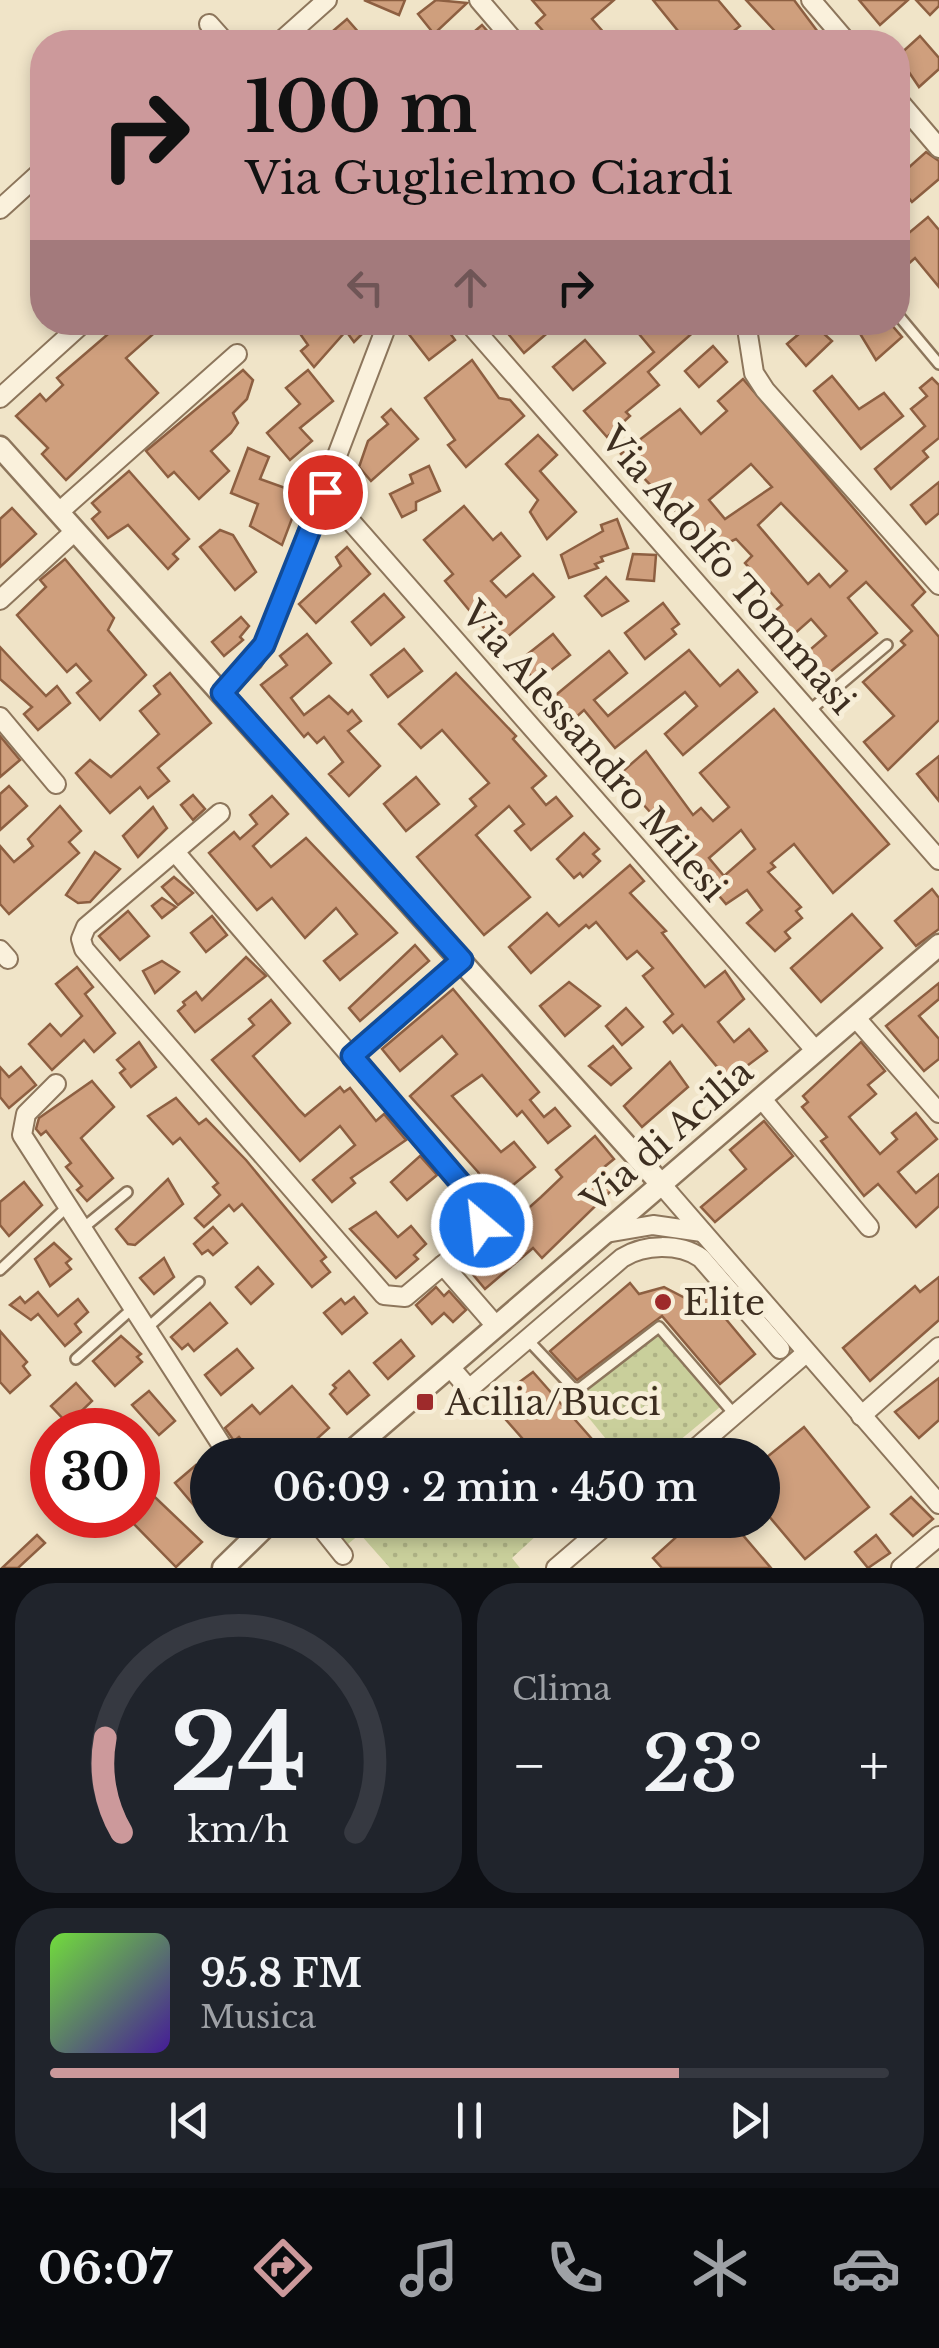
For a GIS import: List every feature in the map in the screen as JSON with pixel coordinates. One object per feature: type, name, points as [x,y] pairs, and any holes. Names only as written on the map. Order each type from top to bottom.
[{"type":"street","points":[[293,30],[327,0]]},
{"type":"street","points":[[478,0],[504,30]]},
{"type":"street","points":[[811,0],[837,30]]},
{"type":"street","points":[[209,24],[214,30]]},
{"type":"street","points":[[910,114],[939,148]]},
{"type":"street","points":[[0,209],[30,183]]},
{"type":"street","points":[[0,398],[70,335]]},
{"type":"street","points":[[222,693],[264,645],[383,335]]},
{"type":"street","name":"Via Adolfo Tommasi","points":[[479,335],[939,860]]},
{"type":"street","points":[[748,335],[754,373],[764,390],[939,585]]},
{"type":"street","points":[[59,512],[237,354]]},
{"type":"street","points":[[0,447],[661,1184],[702,1232],[780,1349]]},
{"type":"street","name":"Via Alessandro Milesi","points":[[325,492],[816,1051]]},
{"type":"street","points":[[0,600],[75,531]]},
{"type":"street","points":[[0,717],[56,784]]},
{"type":"street","points":[[176,852],[481,1210],[478,1235],[405,1297],[389,1298],[380,1292],[86,954],[81,938],[84,929],[220,813]]},
{"type":"street","name":"Via di Acilia","points":[[366,1438],[939,945]]},
{"type":"street","points":[[352,1056],[462,960]]},
{"type":"street","points":[[855,1018],[939,1113]]},
{"type":"street","points":[[56,1084],[26,1114],[20,1129],[217,1438]]},
{"type":"street","points":[[761,1098],[869,1227]]},
{"type":"street","points":[[605,1233],[653,1225],[702,1232]]},
{"type":"street","points":[[450,1367],[468,1388],[622,1258],[643,1248],[681,1249],[697,1255],[806,1353],[939,1504]]},
{"type":"street","points":[[443,1265],[496,1326]]},
{"type":"street","points":[[861,1416],[939,1347]]},
{"type":"street","points":[[707,1438],[806,1353]]},
{"type":"street","points":[[900,1568],[939,1536]]},
{"type":"street","points":[[223,1568],[253,1538]]},
{"type":"street","points":[[329,1538],[343,1555]]},
{"type":"street","points":[[556,1568],[591,1538]]},
{"type":"lane","points":[[910,329],[939,364]]},
{"type":"lane","points":[[809,711],[888,645]]},
{"type":"lane","points":[[82,1229],[127,1192]]},
{"type":"lane","points":[[0,1270],[67,1207]]},
{"type":"lane","points":[[146,1328],[199,1282]]},
{"type":"lane","points":[[76,1359],[133,1308]]},
{"type":"lane","points":[[527,1339],[576,1391],[659,1327],[734,1414]]},
{"type":"green space","points":[[659,1332],[720,1407],[683,1438],[605,1438],[575,1401]]},
{"type":"green space","points":[[364,1538],[534,1538],[512,1558],[520,1568],[390,1568]]},
{"type":"building","points":[[364,0],[405,0],[399,15]]},
{"type":"building","points":[[436,0],[467,3],[438,30],[431,30],[418,14]]},
{"type":"building","points":[[532,0],[614,0],[592,19],[602,30],[542,30],[536,23],[545,15]]},
{"type":"building","points":[[653,0],[718,0],[740,26],[735,30],[677,30]]},
{"type":"building","points":[[746,0],[794,0],[816,30],[774,30]]},
{"type":"building","points":[[859,0],[908,0],[880,25]]},
{"type":"building","points":[[916,0],[939,0],[939,6],[930,15]]},
{"type":"building","points":[[347,19],[357,30],[334,30]]},
{"type":"building","points":[[920,36],[939,58],[939,69],[919,87],[910,74],[910,45]]},
{"type":"building","points":[[926,152],[939,161],[939,179],[912,202],[910,200],[910,166]]},
{"type":"building","points":[[928,217],[939,230],[939,287],[915,258],[910,262],[910,232]]},
{"type":"building","points":[[107,335],[152,335],[126,358],[158,393],[66,480],[42,454],[48,448],[16,416],[40,394],[46,401],[63,385],[57,378]]},
{"type":"building","points":[[301,335],[342,335],[314,367],[301,351],[308,345]]},
{"type":"building","points":[[409,335],[451,335],[455,340],[429,360]]},
{"type":"building","points":[[509,335],[545,335],[524,353]]},
{"type":"building","points":[[640,335],[690,335],[648,372],[659,385],[626,412],[630,416],[607,437],[584,411],[654,352]]},
{"type":"building","points":[[798,335],[825,335],[832,341],[806,366],[787,344]]},
{"type":"building","points":[[861,335],[900,335],[902,337],[876,360]]},
{"type":"building","points":[[585,340],[605,363],[573,390],[553,367]]},
{"type":"building","points":[[713,346],[727,362],[699,387],[685,371]]},
{"type":"building","points":[[472,360],[499,398],[510,400],[524,416],[466,467],[448,445],[455,440],[425,398]]},
{"type":"building","points":[[243,370],[253,380],[247,399],[233,413],[238,423],[211,451],[229,471],[199,499],[174,472],[168,477],[146,451]]},
{"type":"building","points":[[308,370],[333,401],[300,428],[312,441],[290,460],[267,433],[300,404],[286,388]]},
{"type":"building","points":[[832,376],[859,409],[884,393],[903,416],[861,449],[814,391]]},
{"type":"building","points":[[932,378],[939,385],[939,438],[923,451],[928,457],[891,489],[875,469],[925,426],[911,409],[927,396],[920,388]]},
{"type":"building","points":[[743,379],[925,592],[912,605],[939,637],[939,720],[888,770],[864,742],[894,716],[863,682],[905,645],[901,641],[912,631],[866,582],[848,598],[877,633],[829,673],[834,679],[820,691],[796,662],[826,636],[811,619],[783,644],[763,621],[782,605],[745,563],[752,556],[736,539],[712,550],[621,454],[680,409],[701,434],[727,411],[718,401]],"holes":[[[751,464],[772,487],[725,519],[709,500]],[[781,503],[847,571],[830,587],[819,574],[808,584],[758,525]]]},
{"type":"building","points":[[391,409],[418,439],[371,481],[359,467],[368,441],[388,424],[382,417]]},
{"type":"building","points":[[538,435],[557,455],[540,471],[576,512],[547,539],[530,512],[538,500],[506,464]]},
{"type":"building","points":[[248,448],[269,457],[260,479],[288,489],[285,495],[299,500],[282,545],[250,526],[258,504],[231,493]]},
{"type":"building","points":[[429,466],[440,491],[416,502],[416,510],[402,517],[390,494],[413,483],[410,475]]},
{"type":"building","points":[[129,471],[189,539],[173,554],[178,559],[168,569],[128,525],[108,538],[92,519],[100,512],[92,503]]},
{"type":"building","points":[[939,482],[939,513],[926,524],[911,505]]},
{"type":"building","points":[[464,506],[493,540],[501,533],[520,556],[491,581],[506,597],[533,574],[554,597],[498,645],[445,581],[453,574],[424,540]]},
{"type":"building","points":[[12,508],[36,534],[0,567],[0,519]]},
{"type":"building","points":[[617,519],[628,548],[601,557],[603,561],[595,564],[598,568],[569,578],[561,555],[603,531],[601,525]]},
{"type":"building","points":[[220,530],[233,535],[256,572],[235,590],[200,547]]},
{"type":"building","points":[[347,547],[370,574],[316,623],[299,604],[341,566],[336,557]]},
{"type":"building","points":[[633,554],[656,555],[654,581],[627,579]]},
{"type":"building","points":[[65,559],[114,618],[108,630],[146,675],[100,720],[77,693],[91,681],[76,664],[67,672],[17,615],[46,587],[40,580]]},
{"type":"building","points":[[606,577],[628,601],[602,616],[585,596]]},
{"type":"building","points":[[384,594],[404,617],[371,645],[352,622]]},
{"type":"building","points":[[663,603],[679,624],[672,629],[676,634],[645,659],[625,633]]},
{"type":"building","points":[[241,617],[249,626],[240,637],[243,640],[224,656],[212,642]]},
{"type":"building","points":[[307,634],[331,663],[291,698],[304,715],[329,696],[348,714],[352,710],[361,721],[348,731],[380,766],[349,796],[329,774],[343,762],[324,737],[317,743],[308,733],[304,737],[261,685],[287,665],[280,656]]},
{"type":"building","points":[[553,634],[570,655],[536,682],[519,661]]},
{"type":"building","points":[[0,647],[46,696],[57,686],[70,703],[38,730],[24,714],[32,707],[0,679]]},
{"type":"building","points":[[404,649],[422,671],[388,697],[371,675]]},
{"type":"building","points":[[689,650],[720,686],[738,670],[757,692],[683,755],[665,734],[697,706],[685,692],[615,748],[584,710],[565,727],[545,704],[609,651],[627,673],[594,700],[608,716]]},
{"type":"building","points":[[170,673],[211,723],[158,768],[169,781],[148,798],[140,787],[110,813],[76,773],[90,760],[111,777],[159,734],[140,711],[160,694],[154,686]]},
{"type":"building","points":[[456,673],[516,736],[513,739],[546,776],[532,788],[546,805],[556,797],[572,816],[531,850],[515,831],[524,824],[509,806],[476,835],[530,897],[484,935],[417,857],[476,806],[470,799],[489,783],[442,730],[421,748],[399,724]]},
{"type":"building","points":[[774,709],[889,844],[833,893],[794,844],[771,863],[775,867],[768,872],[801,907],[796,911],[802,918],[785,932],[790,938],[775,951],[747,923],[762,910],[747,890],[726,904],[709,884],[713,881],[630,790],[635,786],[622,772],[646,751],[693,815],[701,808],[713,821],[729,807],[700,773]],"holes":[[[741,830],[755,849],[724,876],[709,858]]]},
{"type":"building","points":[[0,736],[20,760],[0,777]]},
{"type":"building","points":[[939,756],[939,801],[917,774]]},
{"type":"building","points":[[416,777],[439,804],[406,831],[384,804]]},
{"type":"building","points":[[9,786],[27,806],[0,830],[0,794]]},
{"type":"building","points":[[193,795],[205,809],[193,820],[181,805]]},
{"type":"building","points":[[272,796],[288,814],[253,846],[271,867],[306,838],[397,933],[340,980],[324,961],[357,934],[336,908],[305,938],[272,898],[257,910],[209,853],[234,832],[240,839],[257,824],[250,815]]},
{"type":"building","points":[[60,806],[81,831],[69,842],[79,853],[9,914],[0,904],[0,846],[14,862],[33,846],[28,839]]},
{"type":"building","points":[[153,807],[167,828],[138,857],[123,836]]},
{"type":"building","points":[[584,833],[599,849],[593,854],[600,861],[583,877],[580,873],[574,878],[557,859]]},
{"type":"building","points":[[95,852],[120,869],[90,902],[78,903],[66,895]]},
{"type":"building","points":[[630,865],[644,881],[630,893],[666,931],[662,933],[705,987],[725,971],[744,999],[718,1022],[734,1042],[749,1029],[767,1051],[728,1080],[682,1025],[673,1033],[664,1022],[673,1014],[643,976],[653,968],[637,951],[627,959],[596,922],[589,928],[586,925],[531,973],[509,947],[547,913],[559,926]]},
{"type":"building","points":[[174,877],[193,893],[178,905],[162,887]]},
{"type":"building","points":[[932,889],[939,898],[939,929],[916,946],[895,921]]},
{"type":"building","points":[[162,898],[176,907],[162,918],[152,906]]},
{"type":"building","points":[[128,911],[149,936],[120,960],[99,936]]},
{"type":"building","points":[[852,914],[882,948],[821,1002],[791,968]]},
{"type":"building","points":[[212,916],[227,935],[206,952],[191,933]]},
{"type":"building","points":[[415,945],[429,961],[360,1021],[349,1008]]},
{"type":"building","points":[[246,957],[266,976],[195,1032],[178,1011],[185,1005],[183,1002],[196,992],[202,1000]]},
{"type":"building","points":[[162,961],[179,972],[155,993],[143,971]]},
{"type":"building","points":[[77,967],[93,987],[85,994],[115,1033],[94,1052],[84,1040],[52,1070],[29,1044],[50,1024],[61,1036],[82,1016],[56,984]]},
{"type":"building","points":[[569,982],[600,1006],[565,1036],[540,1006]]},
{"type":"building","points":[[939,983],[939,999],[919,1016],[939,1039],[939,1059],[924,1071],[886,1026]]},
{"type":"building","points":[[453,989],[539,1092],[530,1100],[544,1117],[555,1108],[570,1126],[548,1143],[522,1111],[517,1116],[482,1075],[452,1096],[501,1152],[514,1142],[535,1167],[496,1199],[478,1172],[410,1096],[457,1054],[442,1036],[400,1071],[382,1049]]},
{"type":"building","points":[[271,1000],[290,1023],[253,1056],[299,1110],[305,1116],[340,1087],[344,1092],[350,1088],[376,1121],[384,1114],[406,1140],[351,1178],[355,1183],[332,1202],[313,1180],[355,1145],[340,1126],[300,1161],[212,1060],[254,1025],[249,1019]]},
{"type":"building","points":[[626,1008],[643,1027],[622,1045],[606,1026]]},
{"type":"building","points":[[139,1042],[156,1067],[131,1087],[120,1073],[125,1069],[117,1060]]},
{"type":"building","points":[[861,1042],[885,1071],[868,1085],[876,1094],[849,1117],[880,1154],[897,1139],[892,1133],[916,1113],[937,1139],[898,1172],[916,1193],[939,1174],[939,1206],[916,1227],[878,1184],[864,1196],[821,1141],[827,1137],[802,1107],[808,1102],[803,1096]]},
{"type":"building","points":[[613,1046],[631,1068],[611,1085],[589,1066]]},
{"type":"building","points":[[670,1062],[688,1087],[642,1127],[624,1106]]},
{"type":"building","points":[[0,1067],[9,1077],[21,1067],[36,1085],[9,1108],[0,1097]]},
{"type":"building","points":[[92,1081],[114,1107],[81,1138],[113,1178],[87,1201],[77,1190],[82,1186],[66,1167],[71,1163],[46,1131],[41,1135],[36,1129],[39,1118]]},
{"type":"building","points":[[176,1098],[199,1124],[206,1119],[246,1160],[326,1257],[321,1261],[330,1272],[312,1287],[242,1204],[234,1211],[229,1205],[204,1227],[195,1218],[220,1195],[213,1187],[218,1183],[180,1138],[173,1144],[148,1116]]},
{"type":"building","points":[[764,1121],[793,1156],[715,1222],[701,1207],[746,1169],[730,1150]]},
{"type":"building","points":[[595,1136],[614,1159],[603,1168],[617,1185],[542,1258],[533,1248],[485,1289],[470,1271],[474,1267],[469,1261],[562,1177],[556,1170]]},
{"type":"building","points":[[420,1156],[437,1175],[407,1200],[391,1182]]},
{"type":"building","points":[[168,1179],[183,1204],[135,1245],[128,1244],[116,1229]]},
{"type":"building","points":[[24,1182],[42,1205],[9,1236],[0,1225],[0,1202]]},
{"type":"building","points":[[376,1212],[398,1237],[411,1226],[426,1244],[414,1255],[418,1259],[396,1278],[350,1229]]},
{"type":"building","points":[[213,1227],[227,1243],[213,1255],[208,1250],[202,1254],[194,1244]]},
{"type":"building","points":[[54,1243],[71,1259],[66,1263],[71,1269],[50,1286],[35,1259]]},
{"type":"building","points":[[164,1258],[174,1277],[154,1294],[140,1278]]},
{"type":"building","points":[[258,1267],[273,1284],[251,1304],[236,1287]]},
{"type":"building","points":[[939,1277],[939,1320],[870,1381],[843,1348],[915,1286],[920,1292]]},
{"type":"building","points":[[630,1283],[639,1294],[664,1287],[687,1299],[700,1288],[755,1354],[720,1384],[662,1316],[577,1380],[550,1351]]},
{"type":"building","points":[[436,1287],[444,1296],[449,1291],[466,1310],[453,1322],[444,1313],[432,1324],[416,1305]]},
{"type":"building","points":[[38,1292],[58,1316],[78,1299],[88,1312],[75,1324],[81,1332],[65,1346],[38,1314],[31,1320],[10,1305],[20,1297],[25,1303]]},
{"type":"building","points":[[354,1297],[367,1313],[342,1334],[324,1313],[341,1299],[345,1304]]},
{"type":"building","points":[[210,1303],[227,1323],[194,1351],[188,1344],[182,1349],[171,1337]]},
{"type":"building","points":[[0,1331],[27,1362],[23,1366],[30,1375],[10,1393],[0,1382]]},
{"type":"building","points":[[121,1336],[141,1354],[137,1357],[142,1362],[115,1386],[93,1361]]},
{"type":"building","points":[[401,1340],[414,1356],[388,1379],[374,1363]]},
{"type":"building","points":[[237,1349],[253,1368],[221,1395],[205,1375]]},
{"type":"building","points":[[349,1371],[369,1395],[347,1414],[330,1394],[336,1388],[333,1385]]},
{"type":"building","points":[[533,1372],[591,1438],[522,1438],[491,1403]]},
{"type":"building","points":[[939,1378],[939,1420],[919,1438],[895,1412]]},
{"type":"building","points":[[76,1383],[92,1401],[85,1408],[51,1406]]},
{"type":"building","points":[[292,1386],[329,1428],[318,1438],[232,1438],[225,1428],[252,1405],[260,1414]]},
{"type":"building","points":[[149,1391],[175,1421],[160,1434],[160,1408],[132,1405]]},
{"type":"building","points":[[804,1427],[869,1507],[805,1559],[780,1529],[780,1446]]},
{"type":"building","points":[[190,1470],[190,1501],[175,1483]]},
{"type":"building","points":[[911,1497],[933,1519],[913,1536],[891,1514]]},
{"type":"building","points":[[160,1502],[190,1531],[190,1538],[202,1542],[176,1567],[148,1538],[160,1538]]},
{"type":"building","points":[[876,1535],[890,1553],[868,1568],[855,1552]]},
{"type":"building","points":[[34,1538],[45,1543],[18,1568],[2,1568]]},
{"type":"building","points":[[675,1538],[745,1538],[771,1568],[662,1568],[653,1558]]},
{"type":"place","name":"Elite","points":[[663,1302]]},
{"type":"place","name":"Acilia/Bucci","points":[[425,1402]]},
{"type":"route","points":[[325,492],[264,645],[222,693],[462,960],[352,1056],[476,1201],[482,1225]]}]
